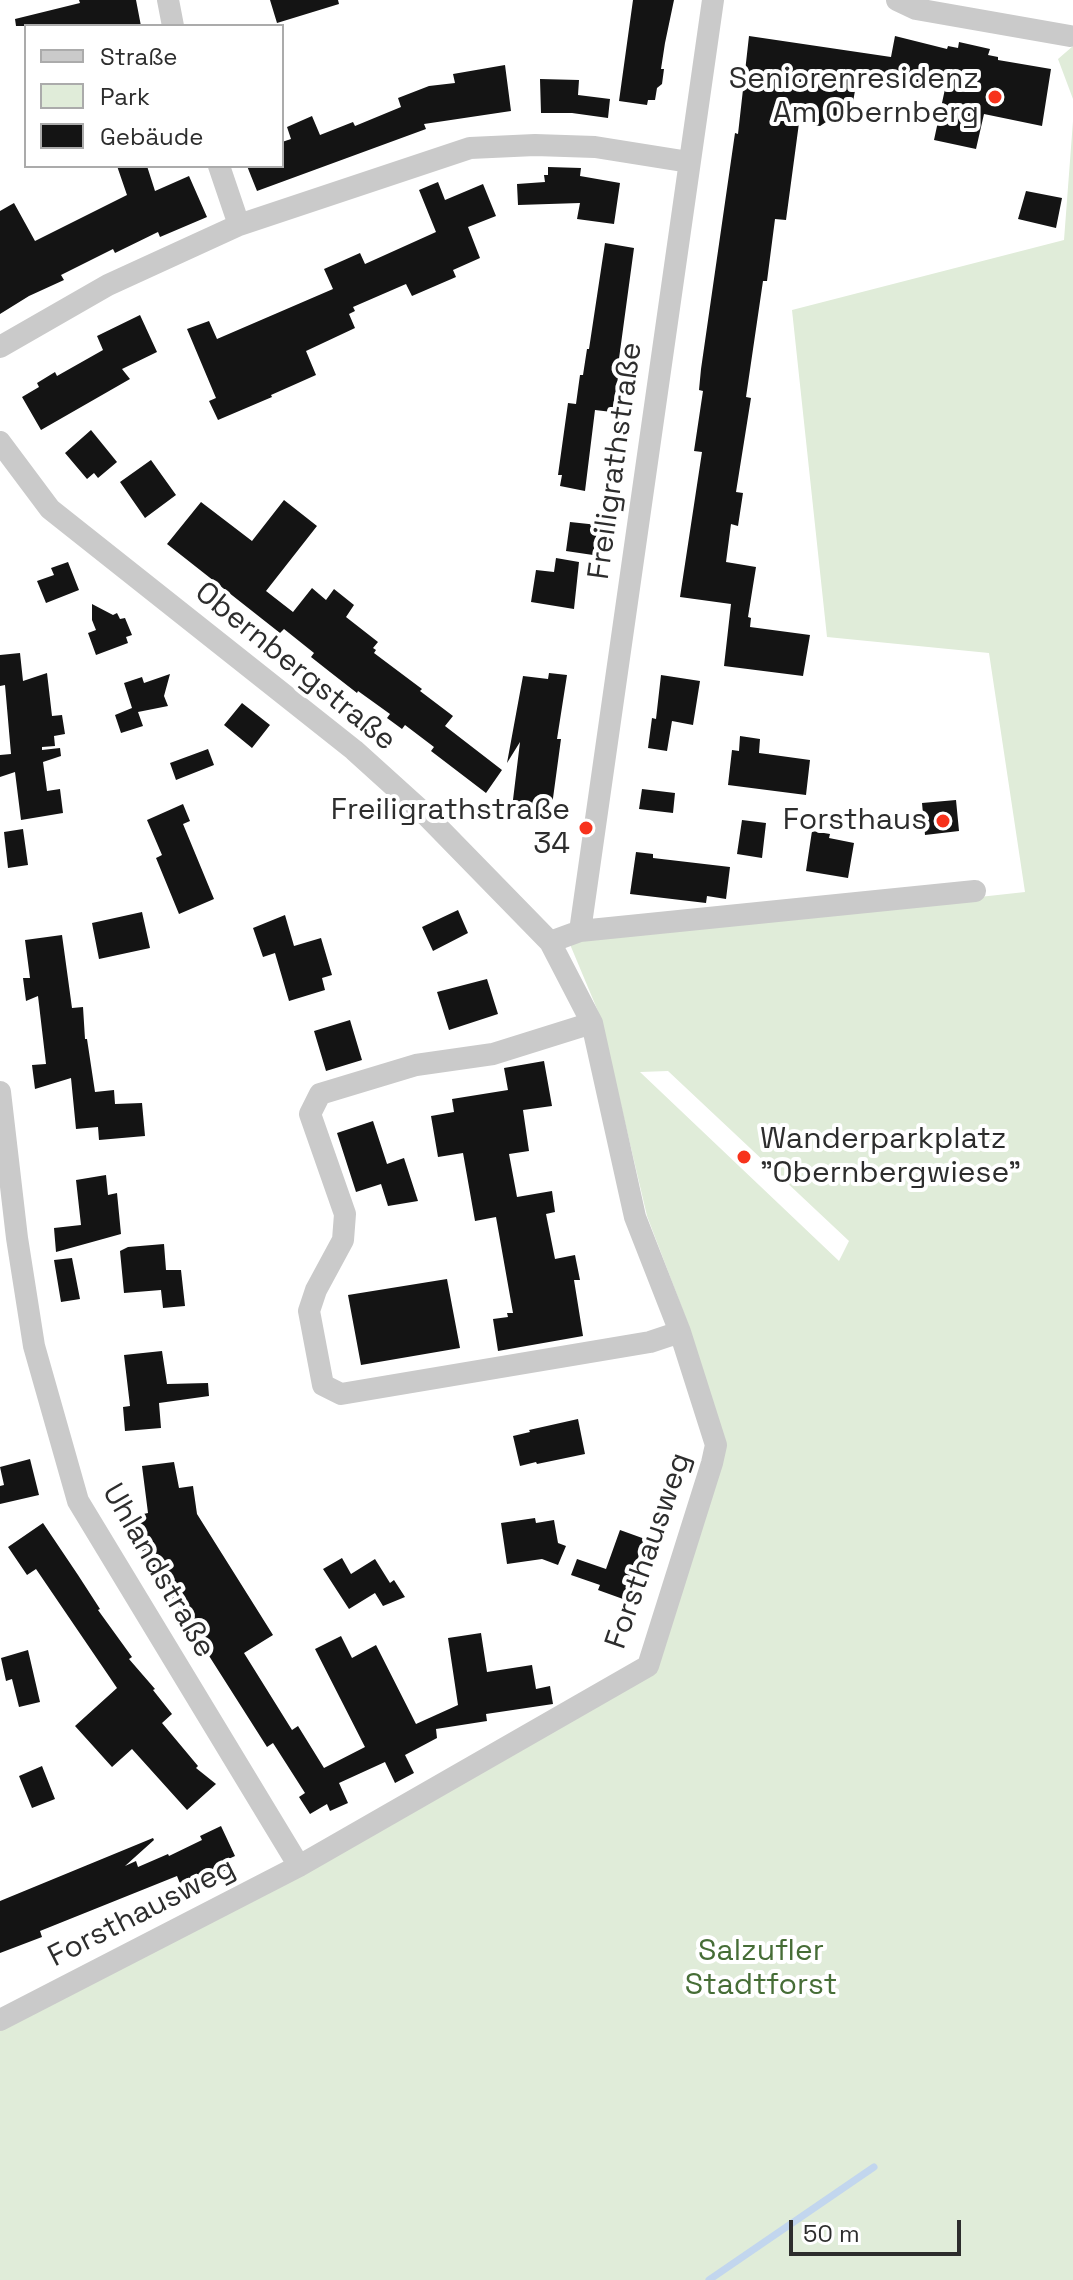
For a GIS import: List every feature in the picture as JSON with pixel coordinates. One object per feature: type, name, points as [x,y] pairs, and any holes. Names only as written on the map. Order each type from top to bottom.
[{"type":"street","points":[[168,0],[173,24]]},
{"type":"street","name":"Freiligrathstraße","points":[[580,931],[713,0]]},
{"type":"street","points":[[897,0],[916,9],[1070,36]]},
{"type":"street","points":[[0,347],[108,285],[239,225],[470,148],[535,145],[595,147],[689,162]]},
{"type":"street","points":[[220,168],[239,225]]},
{"type":"street","name":"Obernbergstraße","points":[[0,442],[50,509],[354,750],[427,816],[550,942]]},
{"type":"street","points":[[550,942],[580,931],[975,891]]},
{"type":"street","name":"Forsthausweg","points":[[0,2020],[299,1866],[648,1666],[716,1445],[680,1332],[635,1217],[592,1023],[550,942]]},
{"type":"street","points":[[592,1023],[493,1054],[416,1065],[320,1094],[310,1114],[345,1214],[343,1240],[316,1290],[309,1311],[323,1385],[341,1394],[650,1342],[680,1332]]},
{"type":"street","name":"Uhlandstraße","points":[[0,1092],[17,1238],[34,1346],[78,1501],[299,1866]]},
{"type":"green space","points":[[1073,46],[1073,99],[1058,59]]},
{"type":"green space","name":"Salzufler Stadtforst","points":[[1073,121],[1073,2280],[0,2280],[0,2030],[653,1672],[722,1449],[690,1329],[647,1216],[600,1016],[569,942],[1025,892],[989,653],[827,637],[792,310],[1064,240]],"holes":[[[668,1071],[849,1241],[839,1261],[640,1072]]]},
{"type":"building","points":[[79,0],[136,0],[141,24],[16,26],[15,19],[80,3]]},
{"type":"building","points":[[270,0],[338,0],[339,4],[277,23]]},
{"type":"building","points":[[633,0],[674,0],[661,69],[664,69],[662,84],[657,88],[655,100],[648,100],[647,105],[619,101]]},
{"type":"building","points":[[749,36],[891,57],[895,36],[947,49],[948,46],[958,48],[959,42],[990,49],[988,55],[998,57],[998,60],[1051,69],[1042,126],[984,114],[976,149],[934,140],[945,89],[859,69],[850,118],[835,116],[820,126],[799,123],[786,220],[775,219],[767,281],[763,281],[746,397],[751,398],[736,492],[743,493],[738,526],[731,524],[726,562],[756,567],[748,617],[751,618],[750,627],[810,635],[803,676],[724,666],[731,604],[680,597],[702,452],[694,451],[703,391],[699,390],[701,369],[735,133],[738,134]]},
{"type":"building","points":[[505,65],[511,111],[424,124],[426,129],[257,191],[248,168],[284,168],[284,141],[291,139],[287,127],[312,116],[320,135],[353,122],[355,126],[401,107],[398,98],[429,86],[455,83],[453,74]]},
{"type":"building","points":[[540,79],[579,80],[578,95],[610,99],[608,118],[541,113]]},
{"type":"building","points":[[548,167],[581,168],[580,176],[620,183],[614,224],[577,219],[580,203],[518,205],[517,184],[545,182]]},
{"type":"building","points":[[118,168],[148,168],[155,191],[189,176],[207,217],[160,237],[158,232],[115,253],[113,249],[61,275],[64,280],[0,314],[0,211],[14,203],[35,241],[127,195]]},
{"type":"building","points":[[438,182],[445,200],[483,184],[496,216],[468,227],[480,258],[453,270],[456,277],[412,296],[406,284],[353,307],[355,311],[349,314],[355,328],[306,351],[316,375],[218,420],[209,401],[216,398],[187,329],[209,321],[217,339],[333,289],[324,269],[360,253],[365,264],[436,232],[419,190]]},
{"type":"building","points":[[1026,191],[1062,198],[1056,228],[1018,219]]},
{"type":"building","points":[[605,243],[634,248],[612,412],[595,410],[585,491],[560,486],[562,475],[558,475],[568,403],[576,404],[580,375],[583,375],[589,349]]},
{"type":"building","points":[[140,315],[157,352],[122,369],[130,379],[41,430],[22,397],[55,372],[57,376],[103,350],[97,336]]},
{"type":"building","points":[[91,430],[117,462],[98,478],[94,473],[87,479],[65,453]]},
{"type":"building","points":[[151,460],[176,495],[145,518],[120,482]]},
{"type":"building","points":[[284,500],[317,526],[266,591],[293,612],[312,588],[326,600],[334,589],[354,605],[346,617],[378,642],[373,648],[376,650],[374,653],[453,716],[445,726],[502,770],[486,793],[431,751],[434,747],[405,725],[402,729],[387,718],[390,714],[311,657],[314,653],[284,629],[280,633],[167,544],[201,502],[252,541]]},
{"type":"building","points":[[570,522],[598,525],[593,555],[566,551]]},
{"type":"building","points":[[556,558],[579,562],[574,609],[531,602],[536,570],[554,572]]},
{"type":"building","points":[[68,562],[79,590],[46,603],[37,581],[54,575],[51,568]]},
{"type":"building","points":[[92,604],[113,615],[117,613],[120,619],[125,618],[132,635],[126,637],[128,643],[96,655],[88,633],[96,630],[92,620]]},
{"type":"building","points":[[20,653],[23,681],[47,673],[52,716],[62,715],[65,734],[54,736],[55,746],[42,747],[42,750],[60,748],[61,756],[43,762],[47,791],[60,789],[63,813],[21,820],[15,772],[0,777],[0,755],[11,754],[5,685],[0,686],[0,655]]},
{"type":"building","points":[[549,673],[567,675],[557,739],[561,739],[551,813],[512,808],[520,742],[507,763],[523,676],[548,679]]},
{"type":"building","points":[[170,674],[164,696],[168,706],[138,712],[143,726],[121,733],[115,715],[132,708],[124,683],[142,677],[144,683]]},
{"type":"building","points":[[661,675],[700,681],[693,725],[672,721],[667,751],[648,748],[652,718],[656,719]]},
{"type":"building","points":[[242,703],[270,725],[252,748],[224,725]]},
{"type":"building","points":[[740,736],[760,739],[759,753],[810,760],[806,795],[728,785],[732,750],[739,751]]},
{"type":"building","points":[[208,749],[214,765],[176,780],[170,763]]},
{"type":"building","points":[[642,789],[675,793],[673,813],[639,809]]},
{"type":"building","name":"Forsthaus","points":[[956,800],[959,831],[925,835],[922,803]]},
{"type":"building","points":[[183,804],[190,821],[183,824],[214,899],[179,914],[156,858],[162,855],[147,820]]},
{"type":"building","points":[[742,820],[766,823],[762,858],[737,854]]},
{"type":"building","points":[[23,829],[28,865],[8,868],[4,832]]},
{"type":"building","points":[[812,831],[854,843],[848,878],[806,871]]},
{"type":"building","points":[[636,852],[653,854],[653,858],[730,867],[726,899],[707,896],[706,903],[630,894]]},
{"type":"building","points":[[458,910],[468,933],[433,951],[422,927]]},
{"type":"building","points":[[142,912],[150,948],[99,959],[92,923]]},
{"type":"building","points":[[285,915],[294,946],[321,938],[332,975],[322,978],[325,990],[289,1001],[275,953],[263,957],[253,928]]},
{"type":"building","points":[[62,935],[72,1008],[83,1007],[85,1039],[95,1092],[114,1090],[115,1104],[142,1103],[145,1136],[99,1140],[98,1127],[76,1129],[71,1078],[35,1089],[32,1065],[46,1064],[38,996],[26,1001],[23,978],[30,978],[25,940]]},
{"type":"building","points":[[487,979],[498,1014],[449,1030],[437,992]]},
{"type":"building","points":[[350,1020],[362,1060],[326,1071],[314,1031]]},
{"type":"building","points":[[544,1061],[552,1106],[523,1110],[529,1151],[509,1154],[517,1197],[552,1191],[555,1212],[546,1214],[555,1259],[575,1255],[580,1280],[574,1280],[583,1336],[498,1351],[493,1319],[513,1313],[496,1217],[475,1221],[463,1153],[438,1157],[431,1116],[454,1112],[452,1099],[508,1090],[504,1068]]},
{"type":"building","points":[[373,1121],[387,1164],[404,1158],[418,1201],[388,1206],[381,1184],[356,1192],[337,1133]]},
{"type":"building","points":[[106,1175],[108,1195],[117,1193],[121,1234],[56,1252],[54,1228],[81,1225],[76,1180]]},
{"type":"building","points":[[164,1244],[166,1270],[181,1270],[185,1306],[163,1308],[161,1290],[124,1293],[120,1251],[128,1247]]},
{"type":"building","points":[[72,1258],[80,1299],[61,1302],[54,1260]]},
{"type":"building","points":[[447,1279],[460,1348],[361,1365],[348,1295]]},
{"type":"building","points":[[162,1351],[167,1384],[208,1383],[209,1396],[159,1403],[161,1428],[125,1431],[123,1407],[130,1406],[124,1355]]},
{"type":"building","points":[[578,1419],[585,1454],[520,1466],[513,1436]]},
{"type":"building","points":[[30,1459],[39,1495],[0,1504],[0,1486],[4,1485],[0,1467]]},
{"type":"building","points":[[174,1462],[179,1488],[193,1486],[197,1514],[273,1635],[244,1653],[292,1730],[298,1726],[324,1768],[365,1747],[315,1649],[341,1636],[352,1658],[376,1645],[416,1724],[458,1705],[448,1638],[481,1633],[487,1672],[532,1665],[536,1689],[550,1686],[553,1704],[486,1714],[487,1721],[436,1729],[437,1738],[405,1755],[414,1773],[395,1783],[385,1762],[339,1783],[348,1803],[330,1811],[327,1804],[310,1814],[299,1797],[305,1793],[273,1743],[267,1747],[134,1538],[130,1517],[148,1513],[142,1466]]},
{"type":"building","points":[[535,1518],[536,1523],[554,1520],[558,1543],[566,1546],[558,1565],[542,1559],[507,1564],[501,1523]]},
{"type":"building","points":[[43,1523],[132,1657],[129,1659],[172,1714],[162,1723],[198,1766],[196,1768],[216,1784],[187,1810],[132,1749],[112,1767],[75,1726],[117,1688],[36,1569],[27,1575],[8,1547]]},
{"type":"building","points":[[620,1530],[645,1539],[623,1599],[598,1590],[600,1585],[571,1575],[577,1559],[606,1569]]},
{"type":"building","points":[[342,1558],[351,1574],[375,1559],[390,1583],[394,1580],[405,1597],[383,1606],[375,1593],[349,1609],[323,1569]]},
{"type":"building","points":[[28,1650],[40,1702],[19,1707],[12,1679],[6,1681],[1,1658]]},
{"type":"building","points":[[42,1766],[55,1799],[32,1808],[19,1776]]},
{"type":"building","points":[[221,1826],[235,1856],[222,1862],[226,1870],[183,1891],[177,1876],[40,1931],[42,1937],[0,1953],[0,1901],[153,1838],[125,1866],[136,1861],[138,1867],[202,1840],[200,1836]]},
{"type":"waterway","points":[[709,2280],[874,2167]]},
{"type":"place","name":"Seniorenresidenz Am Obernberg","points":[[995,97]]},
{"type":"place","name":"Forsthaus","points":[[943,821]]},
{"type":"place","name":"Freiligrathstraße 34","points":[[586,828]]},
{"type":"place","name":"Wanderparkplatz \"Obernbergwiese\"","points":[[744,1157]]}]
